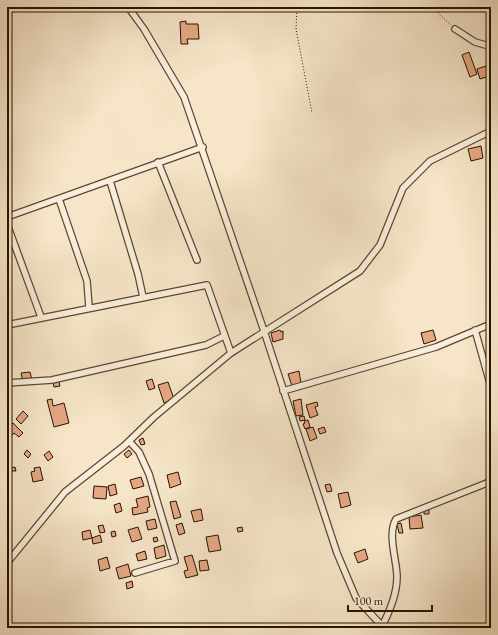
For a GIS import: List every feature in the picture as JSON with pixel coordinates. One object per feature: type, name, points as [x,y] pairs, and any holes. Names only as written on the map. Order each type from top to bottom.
[{"type":"street","points":[[128,7],[144,29],[184,98],[337,553],[356,598],[382,628],[392,605],[397,578],[393,539],[393,524],[396,519],[487,483],[491,479]]},
{"type":"street","points":[[455,29],[475,42],[489,46],[491,51]]},
{"type":"street","points":[[7,563],[65,492],[129,441],[154,417],[231,353],[360,271],[380,245],[403,188],[430,161],[491,131]]},
{"type":"street","points":[[7,217],[200,148]]},
{"type":"street","points":[[158,162],[197,260]]},
{"type":"street","points":[[110,180],[138,274],[143,297]]},
{"type":"street","points":[[59,199],[87,280],[89,307]]},
{"type":"street","points":[[7,224],[41,317]]},
{"type":"street","points":[[7,324],[207,285],[231,353]]},
{"type":"street","points":[[283,391],[436,347],[491,324]]},
{"type":"street","points":[[476,330],[491,387]]},
{"type":"street","points":[[7,383],[52,380],[206,344],[224,336]]},
{"type":"street","points":[[129,441],[139,452],[148,474],[175,561],[134,573]]},
{"type":"path","points":[[297,7],[296,30],[312,113]]},
{"type":"path","points":[[435,7],[439,14],[455,29]]},
{"type":"building","points":[[186,21],[186,24],[198,24],[199,39],[187,39],[188,44],[181,44],[180,22]]},
{"type":"building","points":[[469,52],[477,74],[470,77],[462,55]]},
{"type":"building","points":[[486,66],[489,76],[480,79],[477,69]]},
{"type":"building","points":[[481,146],[483,158],[471,161],[468,149]]},
{"type":"building","points":[[280,330],[281,332],[283,331],[283,339],[273,342],[271,333]]},
{"type":"building","points":[[433,330],[436,340],[424,344],[421,333]]},
{"type":"building","points":[[299,371],[301,383],[292,386],[288,374]]},
{"type":"building","points":[[30,372],[32,380],[23,381],[21,373]]},
{"type":"building","points":[[152,379],[155,388],[149,390],[146,381]]},
{"type":"building","points":[[59,382],[60,386],[54,387],[53,383]]},
{"type":"building","points":[[168,382],[174,399],[164,403],[158,385]]},
{"type":"building","points":[[52,399],[53,406],[64,403],[69,423],[54,427],[47,400]]},
{"type":"building","points":[[301,399],[303,415],[296,416],[293,401]]},
{"type":"building","points":[[317,402],[318,406],[315,407],[318,415],[310,418],[306,405]]},
{"type":"building","points":[[23,411],[28,416],[21,424],[16,419]]},
{"type":"building","points":[[304,416],[305,420],[300,421],[299,417]]},
{"type":"building","points":[[308,420],[310,427],[305,429],[303,424],[305,423],[304,421]]},
{"type":"building","points":[[13,423],[23,433],[19,437],[14,433],[9,439],[7,425],[9,427]]},
{"type":"building","points":[[313,427],[317,438],[310,441],[306,429]]},
{"type":"building","points":[[324,427],[326,432],[320,434],[318,429]]},
{"type":"building","points":[[143,438],[145,444],[141,445],[139,440]]},
{"type":"building","points":[[27,450],[31,454],[28,458],[24,454]]},
{"type":"building","points":[[129,450],[132,454],[127,458],[124,454]]},
{"type":"building","points":[[49,451],[53,457],[48,461],[44,455]]},
{"type":"building","points":[[15,467],[16,471],[11,471],[11,468]]},
{"type":"building","points":[[40,467],[43,480],[33,482],[31,472],[35,471],[34,468]]},
{"type":"building","points":[[178,472],[181,484],[170,488],[167,475]]},
{"type":"building","points":[[141,477],[144,486],[133,489],[130,480]]},
{"type":"building","points":[[115,484],[117,494],[110,496],[108,486]]},
{"type":"building","points":[[330,484],[332,491],[327,492],[325,485]]},
{"type":"building","points":[[94,486],[107,487],[106,499],[93,498]]},
{"type":"building","points":[[348,492],[351,505],[341,508],[338,494]]},
{"type":"building","points":[[148,496],[150,507],[147,508],[148,512],[133,515],[132,508],[138,507],[136,499]]},
{"type":"building","points":[[176,501],[181,517],[174,519],[170,502]]},
{"type":"building","points":[[120,503],[122,511],[116,513],[114,505]]},
{"type":"building","points":[[201,509],[203,520],[194,522],[191,511]]},
{"type":"building","points":[[424,510],[429,510],[429,514],[424,514]]},
{"type":"building","points":[[421,515],[423,528],[410,529],[409,517]]},
{"type":"building","points":[[155,519],[157,528],[148,530],[146,521]]},
{"type":"building","points":[[182,523],[185,533],[179,535],[176,525]]},
{"type":"building","points":[[401,523],[403,533],[399,533],[397,524]]},
{"type":"building","points":[[103,525],[105,532],[100,533],[98,526]]},
{"type":"building","points":[[138,527],[142,539],[132,542],[128,530]]},
{"type":"building","points":[[242,527],[243,531],[238,532],[237,528]]},
{"type":"building","points":[[90,530],[92,538],[83,540],[82,532]]},
{"type":"building","points":[[115,531],[116,536],[112,537],[111,532]]},
{"type":"building","points":[[100,535],[102,542],[93,544],[92,538]]},
{"type":"building","points":[[218,535],[221,550],[209,552],[206,537]]},
{"type":"building","points":[[157,537],[158,541],[154,542],[153,538]]},
{"type":"building","points":[[164,545],[166,556],[156,559],[154,548]]},
{"type":"building","points":[[365,549],[368,559],[358,563],[354,553]]},
{"type":"building","points":[[145,551],[147,559],[138,561],[136,554]]},
{"type":"building","points":[[192,555],[198,575],[186,578],[184,571],[188,570],[184,557]]},
{"type":"building","points":[[107,557],[110,568],[100,571],[98,560]]},
{"type":"building","points":[[207,560],[209,570],[200,571],[199,561]]},
{"type":"building","points":[[128,564],[131,576],[119,579],[116,568]]},
{"type":"building","points":[[132,581],[133,587],[127,589],[126,583]]}]
